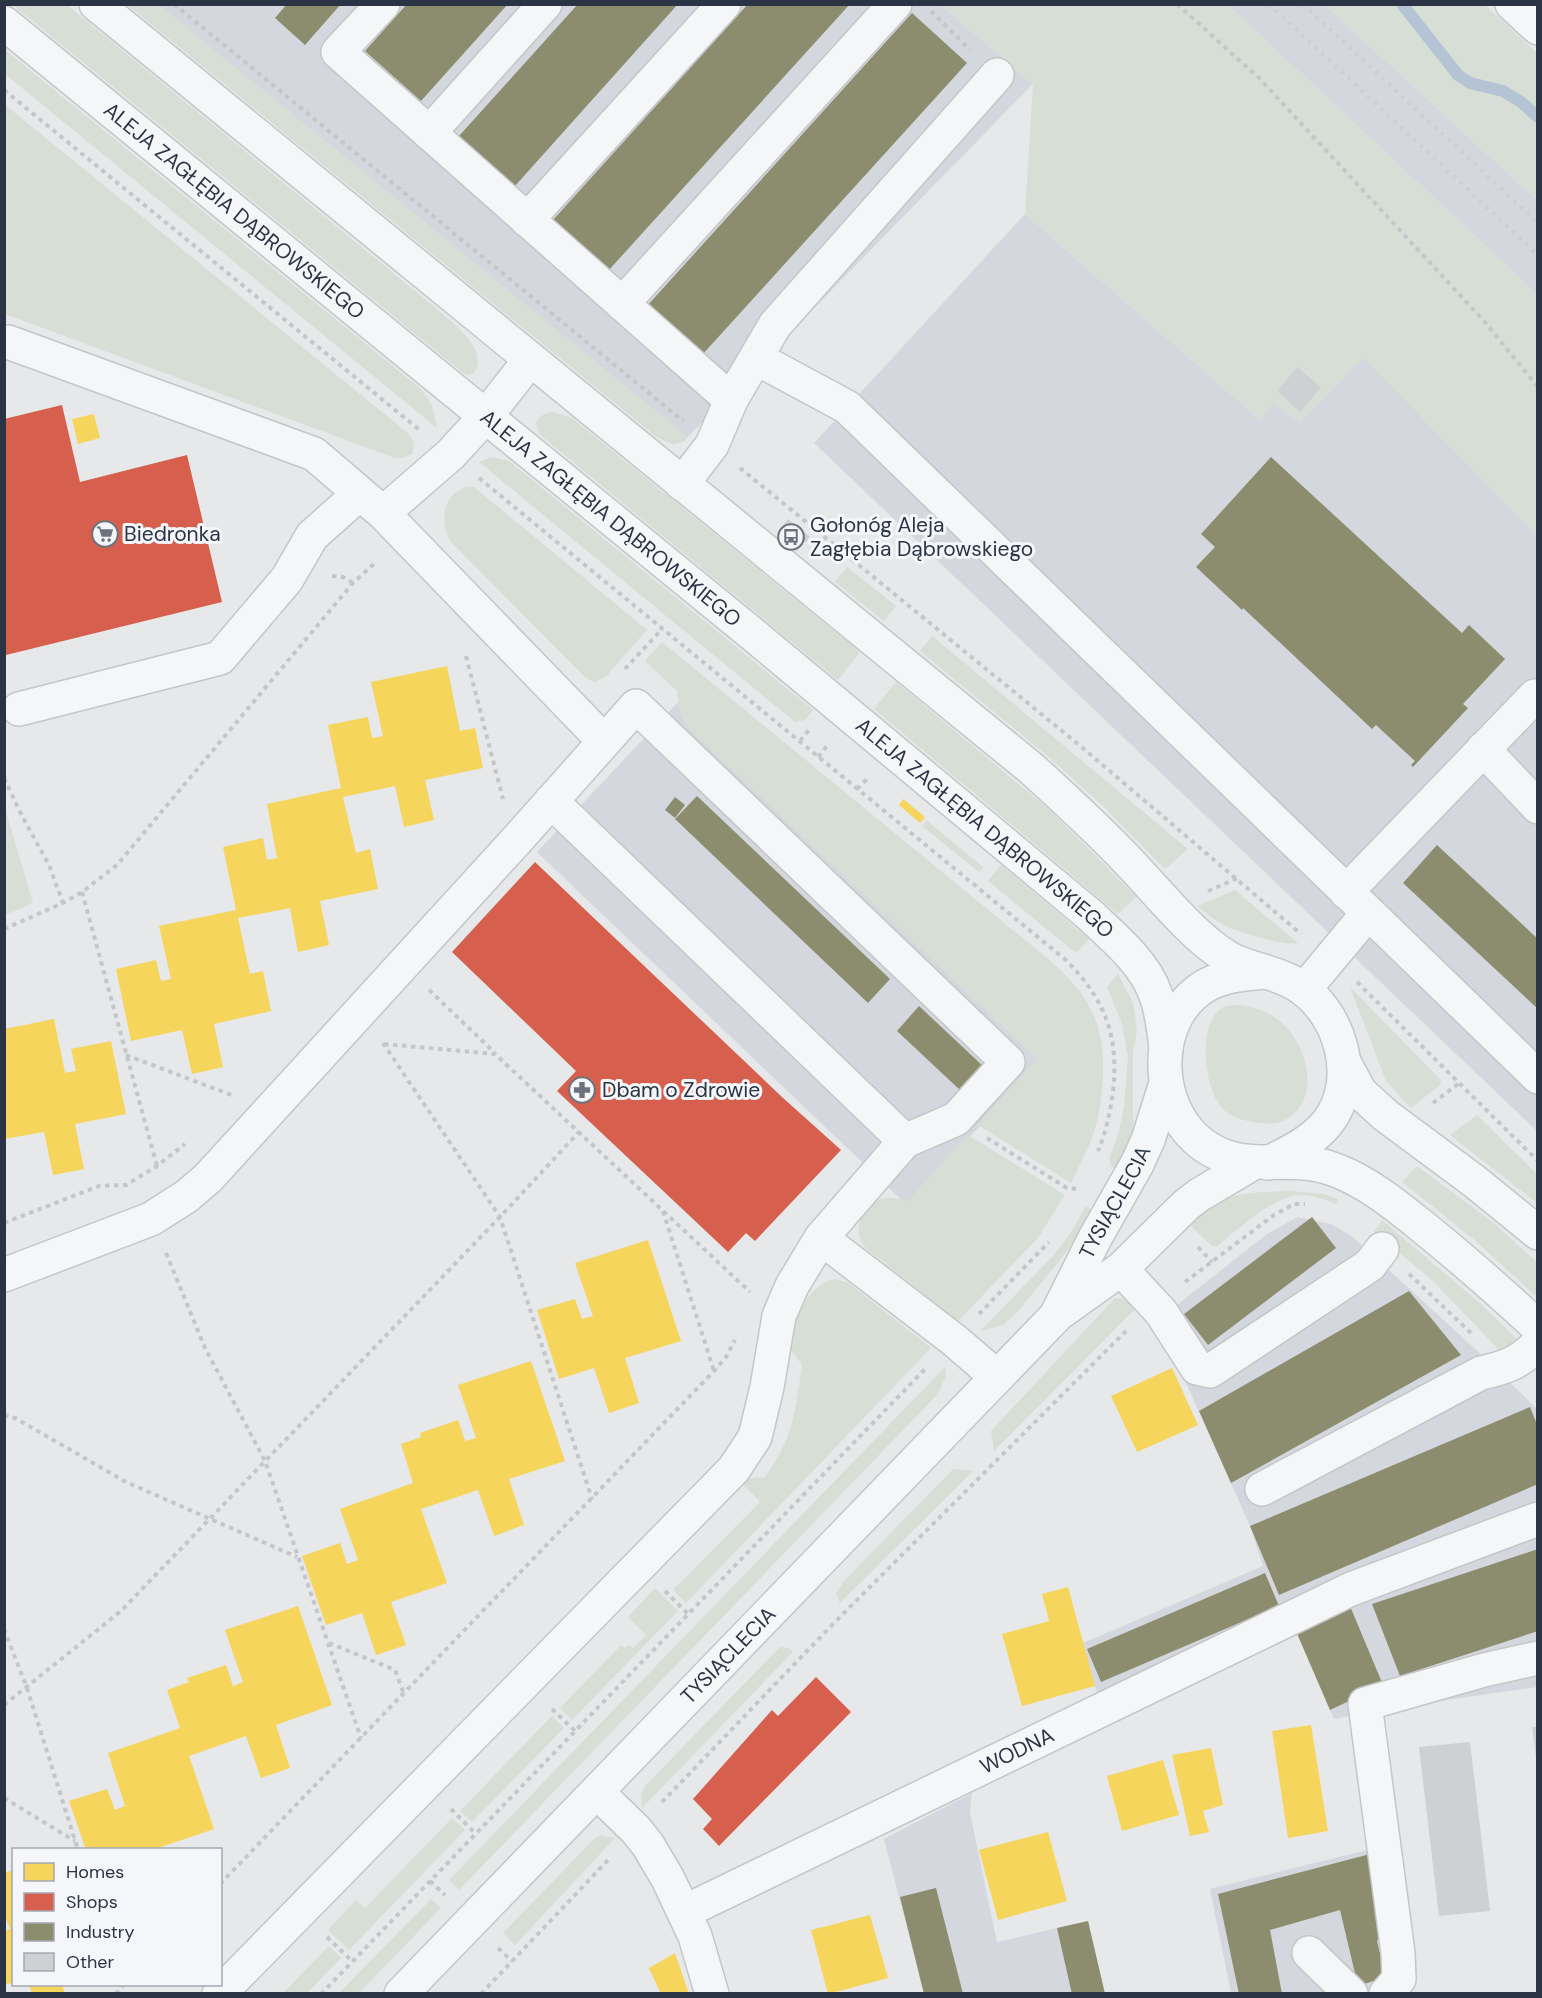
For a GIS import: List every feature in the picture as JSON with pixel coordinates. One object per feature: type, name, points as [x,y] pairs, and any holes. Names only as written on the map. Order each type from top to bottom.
[{"type":"street","points":[[96,4],[1032,769],[1072,805],[1195,932],[1214,948],[1231,959],[1294,983],[1304,990],[1327,1017],[1337,1037],[1344,1062],[1360,1092],[1385,1115],[1474,1181],[1538,1233]]},
{"type":"street","points":[[383,4],[338,52],[731,400]]},
{"type":"street","points":[[429,133],[545,4]]},
{"type":"street","points":[[527,220],[724,4]]},
{"type":"street","points":[[622,304],[895,4]]},
{"type":"street","points":[[1512,4],[1538,28]]},
{"type":"street","name":"ALEJA ZAGŁĘBIA DĄBROWSKIEGO","points":[[4,24],[764,644],[1090,915],[1128,954],[1151,983],[1156,994],[1166,1048]]},
{"type":"street","points":[[682,484],[712,445],[731,400],[775,325],[997,75]]},
{"type":"street","points":[[8,342],[314,454],[382,515],[604,741]]},
{"type":"street","points":[[756,358],[847,407],[1538,1077]]},
{"type":"street","points":[[19,709],[220,658],[287,579],[312,536],[382,515],[450,455],[486,416],[530,360]]},
{"type":"street","points":[[1304,990],[1330,956],[1357,902],[1483,749],[1535,696]]},
{"type":"street","points":[[4,1275],[161,1213],[208,1178],[636,706],[1008,1062],[956,1119],[905,1141],[821,1238],[792,1286],[779,1316],[767,1387],[755,1437],[734,1469],[219,1994]]},
{"type":"street","points":[[1483,749],[1538,807]]},
{"type":"street","points":[[551,801],[905,1141]]},
{"type":"street","points":[[1264,972],[1228,976],[1200,990],[1177,1013],[1170,1027],[1166,1048],[1166,1083],[1173,1106],[1182,1123],[1195,1139],[1228,1158],[1261,1163],[1322,1164],[1340,1171],[1381,1194],[1450,1250],[1538,1327]]},
{"type":"street","points":[[1261,1163],[1307,1143],[1328,1122],[1341,1095],[1344,1062]]},
{"type":"street","name":"TYSIĄCLECIA","points":[[1055,1317],[1095,1238],[1137,1164],[1148,1140],[1166,1083]]},
{"type":"street","name":"TYSIĄCLECIA","points":[[413,1990],[597,1792],[1055,1317],[1121,1269],[1186,1205],[1211,1186],[1261,1163]]},
{"type":"street","points":[[821,1238],[954,1340],[997,1377]]},
{"type":"street","points":[[1121,1269],[1155,1305],[1197,1368],[1210,1371],[1370,1265],[1382,1249]]},
{"type":"street","points":[[1262,1489],[1481,1373],[1506,1368],[1526,1356],[1538,1344]]},
{"type":"street","name":"WODNA","points":[[684,1912],[1351,1589],[1538,1519]]},
{"type":"street","points":[[1386,1994],[1399,1979],[1398,1953],[1365,1704],[1484,1670],[1538,1658]]},
{"type":"street","points":[[597,1792],[648,1845],[695,1936],[712,1994]]},
{"type":"street","points":[[1309,1953],[1351,1994]]},
{"type":"path","points":[[174,4],[1078,744],[1238,878],[1295,930],[1330,956],[1538,1161]]},
{"type":"path","points":[[924,4],[997,75]]},
{"type":"path","points":[[1177,4],[1259,78],[1484,321],[1538,387]]},
{"type":"path","points":[[4,90],[424,434]]},
{"type":"path","points":[[476,476],[1067,961],[1090,987],[1104,1011],[1112,1037],[1115,1067],[1110,1114],[1095,1158]]},
{"type":"path","points":[[750,488],[755,481]]},
{"type":"path","points":[[4,929],[63,903],[82,892],[117,865],[353,583],[382,515]]},
{"type":"path","points":[[842,563],[848,555]]},
{"type":"path","points":[[465,651],[502,799],[509,792]]},
{"type":"path","points":[[857,789],[865,780],[873,776]]},
{"type":"path","points":[[4,778],[49,865],[63,903]]},
{"type":"path","points":[[975,886],[981,878]]},
{"type":"path","points":[[1199,894],[1238,878]]},
{"type":"path","points":[[82,892],[157,1166],[161,1213],[205,1348],[265,1461],[361,1738]]},
{"type":"path","points":[[403,965],[757,1299],[779,1316]]},
{"type":"path","points":[[356,1015],[384,1044],[500,1217],[591,1500]]},
{"type":"path","points":[[384,1044],[495,1053]]},
{"type":"path","points":[[125,1054],[236,1097],[228,1104]]},
{"type":"path","points":[[1427,1108],[1458,1084]]},
{"type":"path","points":[[956,1119],[1067,1188],[1080,1189]]},
{"type":"path","points":[[4,1705],[121,1611],[579,1132]]},
{"type":"path","points":[[4,1223],[99,1186],[126,1185],[157,1166],[191,1139]]},
{"type":"path","points":[[1075,1200],[1084,1182]]},
{"type":"path","points":[[658,1806],[834,1623],[1128,1329],[1155,1305],[1284,1208],[1294,1204],[1313,1205]]},
{"type":"path","points":[[663,1210],[714,1371]]},
{"type":"path","points":[[975,1319],[1054,1235]]},
{"type":"path","points":[[1382,1249],[1444,1306],[1506,1368]]},
{"type":"path","points":[[222,1882],[714,1371],[726,1357],[736,1338]]},
{"type":"path","points":[[321,1994],[930,1364]]},
{"type":"path","points":[[4,1416],[15,1418],[126,1482],[298,1558]]},
{"type":"path","points":[[4,1629],[27,1688],[78,1848]]},
{"type":"path","points":[[328,1643],[395,1670],[404,1694]]},
{"type":"path","points":[[4,1798],[76,1841]]},
{"type":"path","points":[[481,1994],[614,1854]]},
{"type":"path","points":[[430,1881],[450,1900]]},
{"type":"path","points":[[329,1939],[352,1961]]},
{"type":"path","points":[[494,1943],[512,1961]]},
{"type":"shaded area","points":[[13,5],[67,5],[437,309],[467,337],[473,346],[478,364],[474,373],[468,375],[462,372]]},
{"type":"shaded area","points":[[128,5],[941,5],[1033,84],[684,441],[673,444],[657,437]]},
{"type":"shaded area","points":[[128,5],[159,5],[688,437],[677,443],[669,443],[657,437]]},
{"type":"shaded area","points":[[941,5],[1228,5],[1537,294],[1537,535],[1363,358],[1300,423],[1273,402],[1260,420],[1025,214],[1033,84]]},
{"type":"shaded area","points":[[1228,5],[1325,5],[1537,200],[1537,294]]},
{"type":"shaded area","points":[[1325,5],[1485,5],[1537,53],[1537,200]]},
{"type":"shaded area","points":[[4,49],[421,389],[432,405],[437,428],[5,74]]},
{"type":"shaded area","points":[[4,104],[409,434],[414,443],[412,454],[403,458],[395,458],[5,314]]},
{"type":"shaded area","points":[[1025,214],[1260,420],[1273,402],[1300,423],[1363,357],[1537,535],[1537,1131],[814,443]]},
{"type":"shaded area","points":[[553,412],[572,418],[860,652],[838,680],[539,434],[536,423],[543,415]]},
{"type":"shaded area","points":[[491,457],[509,461],[813,710],[805,720],[795,722],[479,462]]},
{"type":"shaded area","points":[[467,487],[474,487],[647,630],[609,675],[595,682],[586,678],[451,542],[445,526],[445,510],[452,496]]},
{"type":"shaded area","points":[[847,567],[896,606],[884,621],[835,582]]},
{"type":"shaded area","points":[[932,636],[1188,849],[1165,869],[1103,806],[1049,757],[920,651]]},
{"type":"shaded area","points":[[662,642],[1047,958],[1075,986],[1085,1000],[1099,1030],[1103,1066],[1101,1101],[1095,1128],[1071,1183],[978,1125],[1037,1059],[687,727],[680,713],[677,691],[645,661]]},
{"type":"shaded area","points":[[896,682],[1052,812],[1136,897],[1118,914],[874,709]]},
{"type":"shaded area","points":[[680,700],[1052,1050],[906,1204],[537,852]]},
{"type":"shaded area","points":[[5,808],[33,903],[4,915]]},
{"type":"shaded area","points":[[926,820],[983,867],[979,872],[922,826]]},
{"type":"shaded area","points":[[1001,865],[1089,939],[1076,953],[988,881]]},
{"type":"shaded area","points":[[1235,890],[1298,943],[1277,942],[1237,930],[1221,923],[1197,906]]},
{"type":"shaded area","points":[[1118,974],[1133,1003],[1137,1031],[1133,1052],[1133,1125],[1131,1139],[1118,1171],[1111,1166],[1109,1158],[1118,1135],[1124,1107],[1128,1056],[1122,1024],[1107,987]]},
{"type":"shaded area","points":[[1350,987],[1441,1080],[1440,1085],[1411,1108],[1386,1081]]},
{"type":"shaded area","points":[[1240,1005],[1260,1010],[1278,1020],[1298,1043],[1304,1058],[1307,1088],[1303,1102],[1294,1114],[1280,1122],[1260,1123],[1233,1116],[1217,1101],[1212,1088],[1206,1058],[1209,1028],[1214,1016],[1222,1008]]},
{"type":"shaded area","points":[[1477,1115],[1537,1174],[1537,1203],[1450,1135]]},
{"type":"shaded area","points":[[968,1135],[1065,1195],[1038,1238],[958,1321],[867,1249],[859,1236],[859,1229],[862,1215],[878,1200],[893,1198],[907,1202]]},
{"type":"shaded area","points":[[1417,1166],[1491,1221],[1537,1262],[1537,1297],[1471,1237],[1402,1182]]},
{"type":"shaded area","points":[[1292,1191],[1323,1194],[1338,1199],[1336,1204],[1300,1195],[1279,1201],[1267,1207],[1217,1246],[1212,1246],[1188,1223],[1212,1205],[1234,1196]]},
{"type":"shaded area","points":[[1086,1206],[1094,1211],[1065,1254],[1019,1310],[1003,1325],[980,1331],[1053,1256],[1071,1232]]},
{"type":"shaded area","points":[[1298,1217],[1331,1224],[1353,1237],[1537,1409],[1537,1687],[1371,1711],[1334,1719],[1288,1610],[1097,1693],[1083,1643],[1263,1566],[1250,1526],[1158,1320],[1267,1234]]},
{"type":"shaded area","points":[[1382,1220],[1483,1306],[1516,1338],[1501,1352],[1432,1280],[1374,1232]]},
{"type":"shaded area","points":[[834,1279],[847,1282],[931,1348],[686,1603],[673,1590],[760,1502],[739,1480],[765,1477],[782,1449],[792,1424],[802,1365],[788,1346],[791,1336],[798,1316],[809,1297],[824,1283]]},
{"type":"shaded area","points":[[1115,1298],[1132,1299],[1141,1303],[994,1451],[991,1431]]},
{"type":"shaded area","points":[[945,1367],[946,1377],[937,1395],[459,1890],[449,1880]]},
{"type":"shaded area","points":[[953,1469],[973,1471],[840,1603],[836,1594],[844,1581]]},
{"type":"shaded area","points":[[655,1588],[678,1611],[572,1720],[560,1708],[621,1645],[625,1648],[629,1645],[633,1648],[646,1635],[628,1617]]},
{"type":"shaded area","points":[[780,1647],[788,1648],[793,1652],[642,1808],[641,1795],[645,1786]]},
{"type":"shaded area","points":[[552,1716],[564,1728],[472,1822],[460,1811]]},
{"type":"shaded area","points":[[972,1793],[970,1813],[997,1942],[1088,1921],[1105,1993],[924,1993],[884,1839]]},
{"type":"shaded area","points":[[452,1818],[465,1830],[349,1950],[328,1930],[356,1900],[365,1908]]},
{"type":"shaded area","points":[[600,1835],[615,1838],[515,1945],[503,1933]]},
{"type":"shaded area","points":[[1391,1844],[1412,1993],[1231,1993],[1210,1889]]},
{"type":"shaded area","points":[[431,1899],[441,1908],[359,1993],[339,1993]]},
{"type":"shaded area","points":[[329,1946],[341,1958],[307,1993],[283,1993]]},
{"type":"building: Homes","points":[[94,414],[100,438],[78,444],[72,419]]},
{"type":"building: Homes","points":[[447,666],[460,731],[475,728],[483,768],[425,780],[434,820],[404,827],[395,786],[343,797],[356,853],[370,849],[378,889],[320,901],[329,945],[298,952],[290,908],[238,918],[250,974],[263,971],[271,1011],[214,1024],[223,1067],[192,1074],[182,1030],[131,1041],[116,969],[156,960],[161,981],[171,979],[159,926],[236,910],[223,847],[263,838],[267,860],[277,858],[267,804],[341,788],[328,725],[368,717],[372,738],[383,736],[371,682]]},
{"type":"building: Homes","points":[[903,799],[925,817],[920,823],[899,805]]},
{"type":"building: Homes","points":[[54,1019],[65,1073],[76,1071],[71,1049],[111,1041],[126,1114],[75,1124],[84,1169],[53,1175],[44,1132],[4,1139],[4,1029]]},
{"type":"building: Homes","points":[[648,1240],[681,1341],[625,1358],[639,1403],[609,1413],[594,1368],[559,1379],[537,1310],[575,1299],[582,1319],[593,1316],[575,1263]]},
{"type":"building: Homes","points":[[531,1361],[565,1461],[509,1479],[524,1525],[494,1536],[478,1490],[421,1509],[447,1583],[391,1602],[406,1645],[376,1655],[362,1613],[326,1625],[302,1556],[340,1543],[347,1564],[358,1560],[340,1509],[413,1483],[401,1444],[421,1437],[420,1433],[458,1420],[465,1441],[476,1438],[458,1385]]},
{"type":"building: Homes","points":[[1172,1368],[1198,1425],[1137,1452],[1111,1396]]},
{"type":"building: Homes","points":[[1068,1587],[1095,1686],[1022,1706],[1002,1634],[1049,1621],[1042,1594]]},
{"type":"building: Homes","points":[[298,1606],[332,1705],[276,1725],[290,1768],[261,1778],[246,1736],[189,1756],[214,1829],[158,1848],[85,1848],[69,1801],[107,1789],[115,1810],[125,1806],[108,1753],[180,1728],[167,1690],[189,1682],[187,1678],[226,1665],[233,1686],[243,1682],[225,1630]]},
{"type":"building: Homes","points":[[1311,1725],[1328,1831],[1288,1838],[1272,1731]]},
{"type":"building: Homes","points":[[1211,1748],[1223,1805],[1203,1811],[1209,1832],[1190,1836],[1172,1755]]},
{"type":"building: Homes","points":[[1163,1760],[1179,1815],[1122,1831],[1107,1776]]},
{"type":"building: Homes","points":[[1048,1832],[1067,1901],[998,1920],[979,1850]]},
{"type":"building: Homes","points":[[12,1871],[12,1983],[4,1985],[4,1931],[10,1929],[4,1914],[4,1873]]},
{"type":"building: Homes","points":[[870,1915],[888,1978],[828,1994],[811,1930]]},
{"type":"building: Homes","points":[[675,1953],[689,1994],[656,1994],[660,1992],[649,1968]]},
{"type":"building: Homes","points":[[30,1986],[63,1986],[65,1994],[32,1994]]},
{"type":"building: Shops","name":"Biedronka","points":[[62,405],[80,482],[187,455],[222,602],[6,655],[4,419]]},
{"type":"building: Shops","points":[[535,862],[782,1097],[841,1150],[755,1241],[746,1233],[728,1252],[557,1091],[576,1071],[452,952]]},
{"type":"building: Shops","points":[[816,1677],[851,1712],[719,1846],[703,1829],[712,1819],[693,1799],[772,1710],[778,1716]]},
{"type":"building: Industry","points":[[287,4],[341,4],[305,45],[275,18]]},
{"type":"building: Industry","points":[[407,4],[508,4],[421,101],[365,51]]},
{"type":"building: Industry","points":[[578,4],[678,4],[515,186],[459,136]]},
{"type":"building: Industry","points":[[748,4],[850,4],[608,271],[553,220]]},
{"type":"building: Industry","points":[[912,13],[967,63],[702,355],[647,306]]},
{"type":"building: Industry","points":[[1271,457],[1462,633],[1469,625],[1505,659],[1463,704],[1468,708],[1413,767],[1411,765],[1415,761],[1376,725],[1372,729],[1196,567],[1215,547],[1201,534]]},
{"type":"building: Industry","points":[[697,796],[890,979],[868,1003],[675,819]]},
{"type":"building: Industry","points":[[675,797],[685,805],[675,818],[665,810]]},
{"type":"building: Industry","points":[[1437,845],[1538,939],[1538,1009],[1403,883]]},
{"type":"building: Industry","points":[[919,1006],[984,1067],[961,1091],[897,1031]]},
{"type":"building: Industry","points":[[1312,1217],[1336,1248],[1208,1345],[1184,1314]]},
{"type":"building: Industry","points":[[1409,1291],[1461,1355],[1231,1483],[1199,1411]]},
{"type":"building: Industry","points":[[1530,1407],[1536,1422],[1538,1421],[1538,1484],[1279,1595],[1250,1526]]},
{"type":"building: Industry","points":[[1538,1549],[1538,1631],[1400,1676],[1372,1604]]},
{"type":"building: Industry","points":[[1265,1573],[1279,1606],[1101,1682],[1087,1649]]},
{"type":"building: Industry","points":[[1350,1606],[1383,1685],[1330,1710],[1295,1629]]},
{"type":"building: Industry","points":[[1374,1853],[1379,1891],[1372,1893],[1381,1937],[1377,1941],[1386,1977],[1358,1986],[1340,1910],[1270,1930],[1282,1994],[1239,1994],[1218,1894]]},
{"type":"building: Industry","points":[[936,1888],[963,1994],[924,1994],[900,1897]]},
{"type":"building: Industry","points":[[1088,1921],[1105,1994],[1072,1994],[1057,1928]]},
{"type":"building: Other","points":[[1298,367],[1321,388],[1300,412],[1277,391]]},
{"type":"building: Other","points":[[788,519],[810,537],[805,543],[783,526]]},
{"type":"building: Other","points":[[1532,1727],[1538,1727],[1538,1757],[1536,1757]]},
{"type":"building: Other","points":[[1470,1742],[1490,1911],[1439,1916],[1419,1747]]},
{"type":"waterway","points":[[1402,4],[1458,75],[1470,83],[1503,91],[1521,102],[1538,117]]},
{"type":"railway","points":[[1269,4],[1538,255]]},
{"type":"railway","points":[[1303,4],[1538,223]]},
{"type":"place","name":"Biedronka","points":[[105,534]]},
{"type":"place","name":"Gołonóg Aleja Zagłębia Dąbrowskiego","points":[[791,537]]},
{"type":"place","name":"Dbam o Zdrowie","points":[[582,1090]]}]
